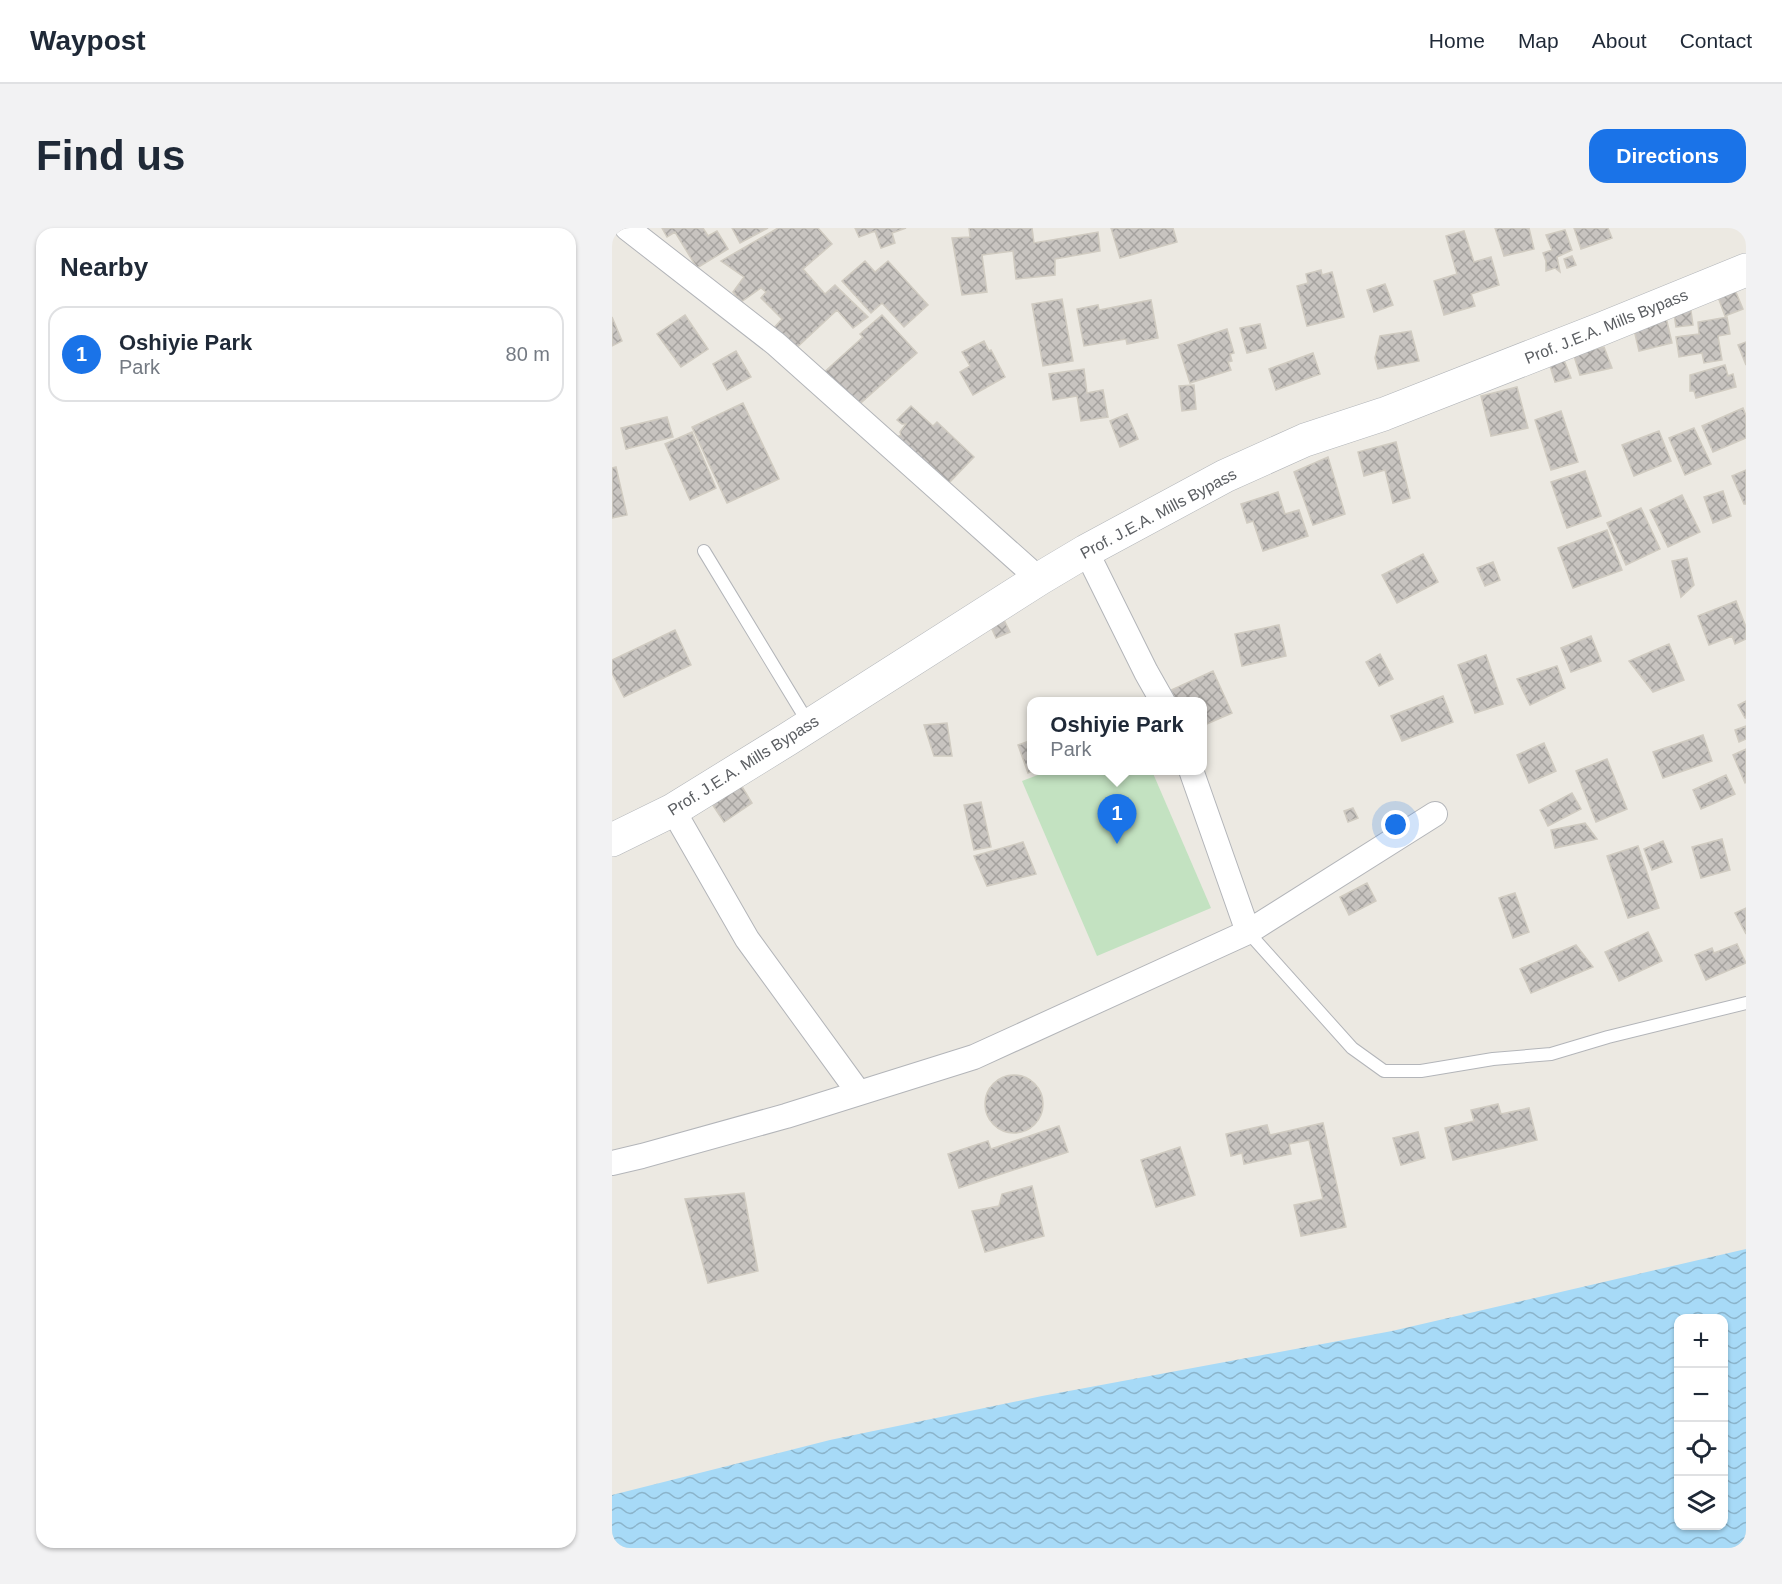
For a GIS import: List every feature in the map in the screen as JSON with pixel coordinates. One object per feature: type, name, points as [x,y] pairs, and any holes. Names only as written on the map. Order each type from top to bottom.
[{"type":"street","points":[[627,228],[776,344],[1038,579]]},
{"type":"street","name":"Prof. J.E.A. Mills Bypass","points":[[612,840],[673,810],[1038,579],[1225,476],[1305,440],[1395,409],[1746,270]]},
{"type":"street","points":[[1086,551],[1160,697]]},
{"type":"street","points":[[1192,775],[1248,932]]},
{"type":"street","points":[[673,810],[747,939],[859,1093]]},
{"type":"street","points":[[612,1163],[786,1116],[974,1057],[1248,932],[1435,814]]},
{"type":"lane","points":[[704,551],[809,725]]},
{"type":"lane","points":[[1248,932],[1352,1048],[1384,1071],[1421,1071],[1493,1059],[1551,1054],[1608,1037],[1746,1003]]},
{"type":"green space","points":[[1038,775],[1154,775],[1211,908],[1097,956],[1022,781]]},
{"type":"water","points":[[1746,1249],[1746,1548],[612,1548],[612,1495],[830,1440],[1042,1396],[1392,1331]]},
{"type":"building","points":[[662,228],[703,228],[708,236],[717,231],[728,249],[697,268],[675,232],[667,237]]},
{"type":"building","points":[[732,228],[768,228],[740,243]]},
{"type":"building","points":[[778,228],[818,228],[832,244],[803,269],[825,294],[835,285],[868,317],[853,328],[837,310],[792,352],[771,331],[782,319],[761,298],[766,292],[761,288],[741,302],[733,292],[744,277],[721,261]]},
{"type":"building","points":[[855,228],[906,228],[892,233],[895,243],[881,248],[875,231],[859,237]]},
{"type":"building","points":[[969,228],[1032,228],[1034,243],[1098,232],[1100,251],[1055,259],[1055,275],[1016,279],[1013,251],[982,255],[987,292],[962,295],[952,238],[970,237]]},
{"type":"building","points":[[1111,228],[1173,228],[1177,242],[1120,258]]},
{"type":"building","points":[[1495,228],[1529,228],[1534,249],[1504,256]]},
{"type":"building","points":[[1574,228],[1608,228],[1612,238],[1581,249]]},
{"type":"building","points":[[1565,230],[1572,250],[1557,257],[1560,272],[1555,268],[1546,271],[1543,253],[1552,250],[1546,235]]},
{"type":"building","points":[[1464,231],[1474,262],[1491,257],[1499,285],[1471,294],[1475,306],[1444,315],[1434,281],[1457,274],[1446,236]]},
{"type":"building","points":[[1572,256],[1576,265],[1567,268],[1564,259]]},
{"type":"building","points":[[865,261],[875,272],[888,261],[928,305],[904,327],[882,303],[871,313],[842,281]]},
{"type":"building","points":[[1321,270],[1322,275],[1332,272],[1344,317],[1307,326],[1297,286],[1308,283],[1306,274]]},
{"type":"building","points":[[1385,284],[1393,305],[1374,312],[1367,290]]},
{"type":"building","points":[[1735,290],[1743,309],[1725,316],[1718,297]]},
{"type":"building","points":[[1062,299],[1073,361],[1043,366],[1032,304]]},
{"type":"building","points":[[1151,300],[1158,338],[1127,344],[1126,339],[1084,346],[1077,309],[1098,305],[1099,310]]},
{"type":"building","points":[[1690,304],[1693,325],[1676,327],[1673,307]]},
{"type":"building","points":[[1665,313],[1672,343],[1639,351],[1632,321]]},
{"type":"building","points":[[685,315],[708,349],[681,367],[657,334]]},
{"type":"building","points":[[882,315],[917,353],[853,410],[821,375],[863,337],[860,334]]},
{"type":"building","points":[[612,317],[622,341],[612,346]]},
{"type":"building","points":[[1727,317],[1730,334],[1718,336],[1722,360],[1704,363],[1702,353],[1679,357],[1676,337],[1699,334],[1698,322]]},
{"type":"building","points":[[1260,324],[1266,348],[1247,353],[1240,328]]},
{"type":"building","points":[[1227,329],[1234,353],[1230,354],[1232,361],[1228,362],[1231,370],[1190,383],[1178,345]]},
{"type":"building","points":[[1411,331],[1419,361],[1378,369],[1375,358],[1380,336]]},
{"type":"building","points":[[984,341],[1005,377],[973,395],[960,372],[970,366],[962,352]]},
{"type":"building","points":[[1746,342],[1746,365],[1738,345]]},
{"type":"building","points":[[1604,347],[1612,368],[1580,375],[1574,356]]},
{"type":"building","points":[[736,351],[751,377],[727,390],[713,364]]},
{"type":"building","points":[[1313,353],[1320,374],[1276,390],[1269,369]]},
{"type":"building","points":[[1564,360],[1571,378],[1555,382],[1550,366]]},
{"type":"building","points":[[1725,365],[1728,376],[1733,374],[1736,387],[1696,398],[1694,391],[1690,391],[1690,375]]},
{"type":"building","points":[[1084,369],[1087,393],[1103,390],[1108,417],[1081,421],[1077,396],[1053,400],[1049,374]]},
{"type":"building","points":[[1194,385],[1196,409],[1182,411],[1179,386]]},
{"type":"building","points":[[1517,387],[1528,428],[1491,436],[1481,396]]},
{"type":"building","points":[[743,403],[779,479],[727,503],[692,427]]},
{"type":"building","points":[[911,406],[933,426],[937,422],[974,457],[948,484],[897,437],[901,435],[900,432],[906,424],[897,420]]},
{"type":"building","points":[[1743,408],[1746,416],[1746,438],[1713,452],[1702,426]]},
{"type":"building","points":[[1561,411],[1578,462],[1551,470],[1535,420]]},
{"type":"building","points":[[1127,414],[1138,439],[1120,447],[1110,421]]},
{"type":"building","points":[[667,417],[673,437],[626,449],[621,428]]},
{"type":"building","points":[[1694,428],[1711,464],[1685,475],[1669,438]]},
{"type":"building","points":[[1659,431],[1671,461],[1634,476],[1622,445]]},
{"type":"building","points":[[692,432],[716,488],[690,500],[665,444]]},
{"type":"building","points":[[1396,442],[1410,498],[1393,503],[1385,470],[1364,476],[1358,452]]},
{"type":"building","points":[[1328,457],[1345,514],[1313,525],[1294,472]]},
{"type":"building","points":[[616,467],[627,515],[612,518],[612,468]]},
{"type":"building","points":[[1746,470],[1746,504],[1744,504],[1732,476]]},
{"type":"building","points":[[1585,471],[1601,516],[1567,528],[1551,482]]},
{"type":"building","points":[[1723,491],[1731,516],[1713,523],[1704,497]]},
{"type":"building","points":[[1278,492],[1285,514],[1299,510],[1308,536],[1263,551],[1253,521],[1247,523],[1241,504]]},
{"type":"building","points":[[1682,495],[1700,532],[1668,547],[1650,510]]},
{"type":"building","points":[[1641,508],[1660,549],[1626,565],[1607,523]]},
{"type":"building","points":[[1607,530],[1622,570],[1573,588],[1558,548]]},
{"type":"building","points":[[1423,554],[1438,582],[1397,603],[1382,575]]},
{"type":"building","points":[[1687,558],[1694,585],[1681,597],[1672,561]]},
{"type":"building","points":[[1493,562],[1500,580],[1485,586],[1477,568]]},
{"type":"building","points":[[1736,601],[1746,627],[1746,639],[1735,644],[1732,636],[1709,645],[1698,616]]},
{"type":"building","points":[[1000,612],[1010,632],[996,638],[987,618]]},
{"type":"building","points":[[1279,625],[1286,656],[1242,666],[1235,634]]},
{"type":"building","points":[[675,630],[691,665],[624,697],[612,673],[612,660]]},
{"type":"building","points":[[1591,636],[1601,661],[1571,672],[1561,648]]},
{"type":"building","points":[[1669,644],[1684,680],[1653,692],[1629,661]]},
{"type":"building","points":[[1380,654],[1393,679],[1379,686],[1366,662]]},
{"type":"building","points":[[1486,655],[1503,704],[1475,713],[1458,665]]},
{"type":"building","points":[[1557,666],[1565,688],[1530,705],[1517,679]]},
{"type":"building","points":[[1213,671],[1232,713],[1207,724],[1207,697],[1174,697],[1171,690]]},
{"type":"building","points":[[1443,696],[1453,722],[1402,741],[1391,716]]},
{"type":"building","points":[[1746,701],[1746,718],[1745,718],[1738,705]]},
{"type":"building","points":[[947,723],[952,756],[934,756],[924,725]]},
{"type":"building","points":[[1746,726],[1746,739],[1739,742],[1735,730]]},
{"type":"building","points":[[1703,735],[1712,761],[1663,778],[1653,752]]},
{"type":"building","points":[[1027,742],[1027,770],[1018,745]]},
{"type":"building","points":[[1544,743],[1556,771],[1529,783],[1517,755]]},
{"type":"building","points":[[1746,749],[1746,782],[1745,783],[1733,755]]},
{"type":"building","points":[[1607,759],[1627,809],[1596,822],[1576,771]]},
{"type":"building","points":[[1726,775],[1735,794],[1701,809],[1693,790]]},
{"type":"building","points":[[741,785],[752,803],[724,822],[712,804]]},
{"type":"building","points":[[1572,793],[1581,809],[1548,826],[1540,810]]},
{"type":"building","points":[[981,802],[991,847],[974,850],[964,805]]},
{"type":"building","points":[[1353,808],[1358,818],[1348,822],[1344,811]]},
{"type":"building","points":[[1585,823],[1597,839],[1555,848],[1551,830]]},
{"type":"building","points":[[1722,839],[1730,870],[1701,878],[1692,847]]},
{"type":"building","points":[[1663,841],[1672,862],[1652,870],[1644,849]]},
{"type":"building","points":[[1023,842],[1036,874],[987,886],[974,856]]},
{"type":"building","points":[[1638,846],[1659,908],[1628,918],[1607,856]]},
{"type":"building","points":[[1367,883],[1376,901],[1349,915],[1340,897]]},
{"type":"building","points":[[1515,893],[1529,932],[1513,938],[1499,898]]},
{"type":"building","points":[[1746,908],[1746,934],[1735,913]]},
{"type":"building","points":[[1648,932],[1662,961],[1619,981],[1605,952]]},
{"type":"building","points":[[1737,944],[1746,963],[1706,980],[1695,955],[1712,948],[1714,953]]},
{"type":"building","points":[[1576,945],[1593,967],[1531,993],[1520,969]]},
{"type":"building","points":[[1014,1075],[1025,1077],[1038,1088],[1043,1104],[1041,1115],[1030,1128],[1014,1133],[1003,1131],[990,1120],[985,1104],[987,1093],[998,1080]]},
{"type":"building","points":[[1498,1104],[1501,1114],[1529,1108],[1537,1140],[1453,1160],[1445,1128],[1474,1121],[1471,1110]]},
{"type":"building","points":[[1323,1123],[1346,1227],[1301,1236],[1294,1205],[1323,1199],[1309,1140],[1289,1144],[1291,1154],[1244,1164],[1242,1153],[1231,1156],[1226,1134],[1267,1125],[1270,1135]]},
{"type":"building","points":[[1059,1126],[1068,1152],[959,1188],[948,1154],[988,1141],[991,1149]]},
{"type":"building","points":[[1418,1132],[1425,1158],[1401,1165],[1393,1138]]},
{"type":"building","points":[[1180,1147],[1195,1195],[1156,1207],[1141,1160]]},
{"type":"building","points":[[1032,1186],[1044,1236],[985,1252],[972,1211],[999,1206],[1002,1194]]},
{"type":"building","points":[[744,1193],[758,1271],[708,1283],[685,1199]]},
{"type":"place","name":"Oshiyie Park","points":[[1117,844]]}]
